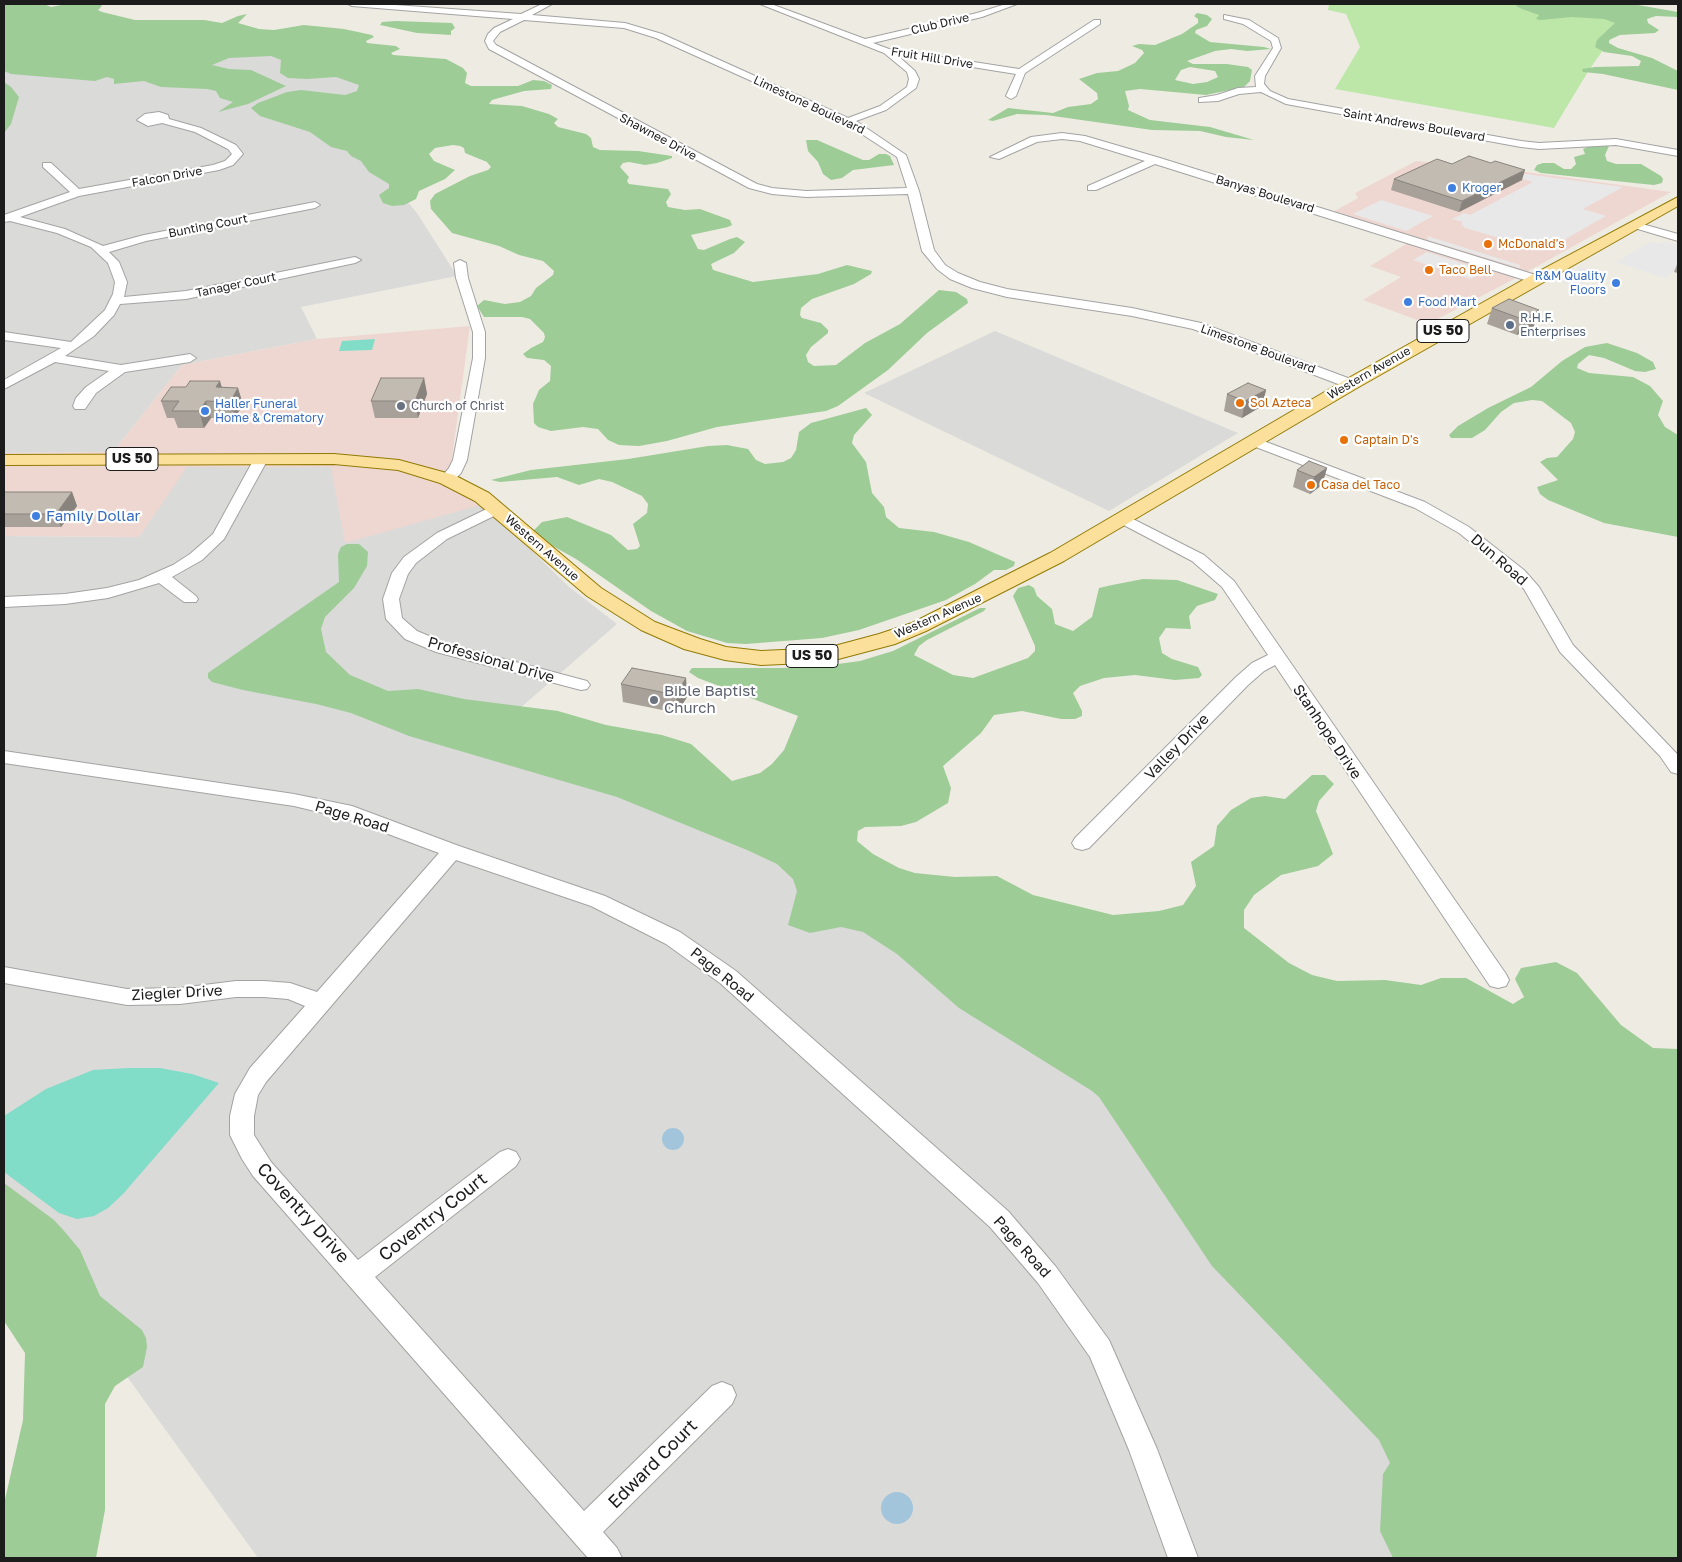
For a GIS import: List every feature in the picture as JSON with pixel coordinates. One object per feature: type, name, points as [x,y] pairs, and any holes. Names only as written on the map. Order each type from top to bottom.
[{"type":"main road","name":"Western Avenue","points":[[4,460],[334,459],[399,465],[447,479],[482,497],[594,592],[648,626],[700,646],[725,653],[761,658],[827,655],[887,639],[919,627],[1040,566],[1351,384],[1535,279],[1678,201]]},
{"type":"street","name":"Limestone Boulevard","points":[[352,4],[400,5],[523,17],[601,22],[642,30],[848,121],[878,138],[901,155],[914,192],[928,251],[941,267],[954,276],[976,285],[1007,293],[1132,312],[1198,326],[1351,384]]},
{"type":"street","name":"Shawnee Drive","points":[[548,4],[490,36],[489,41],[492,47],[745,183],[772,190],[806,194],[914,192]]},
{"type":"street","name":"Fruit Hill Drive","points":[[764,4],[887,51],[1021,72]]},
{"type":"street","name":"Club Drive","points":[[865,42],[979,15],[1013,4]]},
{"type":"street","points":[[1202,100],[1218,98],[1238,91],[1261,89],[1258,81],[1277,44],[1271,37],[1246,22],[1227,17]]},
{"type":"street","points":[[1011,96],[1021,72],[1098,22]]},
{"type":"street","points":[[848,121],[883,108],[911,88],[914,79],[911,71],[887,51]]},
{"type":"street","name":"Saint Andrews Boulevard","points":[[1261,89],[1277,97],[1298,103],[1521,144],[1539,146],[1616,142],[1678,153]]},
{"type":"street","name":"Falcon Drive","points":[[6,217],[77,193],[206,170],[223,165],[237,157],[236,149],[214,136],[162,120]]},
{"type":"street","name":"Banyas Boulevard","points":[[995,157],[1026,142],[1044,137],[1062,136],[1094,141],[1535,279]]},
{"type":"street","points":[[1092,188],[1156,160]]},
{"type":"street","points":[[47,166],[77,193]]},
{"type":"street","name":"Bunting Court","points":[[102,250],[144,238],[315,205]]},
{"type":"street","points":[[4,385],[74,346],[104,319],[116,301],[121,288],[120,276],[114,262],[102,250],[75,235],[6,217]]},
{"type":"street","points":[[1635,225],[1678,238]]},
{"type":"street","name":"Tanager Court","points":[[116,301],[186,295],[356,260]]},
{"type":"street","points":[[447,479],[456,470],[460,460],[479,358],[479,332],[462,278],[460,263]]},
{"type":"street","points":[[4,336],[74,346]]},
{"type":"street","points":[[53,358],[121,369],[190,358]]},
{"type":"street","points":[[80,406],[83,398],[91,390],[121,369]]},
{"type":"street","name":"Dun Road","points":[[1253,441],[1420,505],[1464,530],[1518,573],[1530,587],[1566,648],[1662,748],[1678,768]]},
{"type":"street","points":[[4,602],[99,595],[129,588],[162,577],[196,557],[219,536],[261,459]]},
{"type":"street","name":"Professional Drive","points":[[497,509],[442,536],[410,560],[400,573],[391,599],[394,619],[410,635],[442,648],[581,684]]},
{"type":"street","name":"Stanhope Drive","points":[[1122,519],[1198,558],[1228,584],[1498,980]]},
{"type":"street","points":[[162,577],[190,599]]},
{"type":"street","name":"Valley Drive","points":[[1082,844],[1242,681],[1258,667],[1277,657]]},
{"type":"street","name":"Page Road","points":[[4,756],[324,806],[352,813],[452,851],[598,901],[673,938],[728,977],[999,1219],[1048,1275],[1100,1349],[1143,1449],[1183,1558]]},
{"type":"street","name":"Coventry Drive","points":[[452,851],[319,1002],[258,1075],[248,1094],[242,1116],[242,1135],[250,1152],[262,1169],[358,1275],[606,1558]]},
{"type":"street","name":"Ziegler Drive","points":[[4,975],[127,996],[180,996],[236,989],[264,988],[290,992],[319,1002]]},
{"type":"street","name":"Coventry Court","points":[[358,1275],[508,1159]]},
{"type":"street","name":"Edward Court","points":[[584,1532],[722,1395]]},
{"type":"shaded area","points":[[250,46],[428,73],[342,124],[417,213],[457,276],[301,307],[317,339],[182,365],[113,452],[4,453],[4,57]]},
{"type":"shaded area","points":[[1416,161],[1497,168],[1671,192],[1516,278],[1428,324],[1363,300],[1401,277],[1370,266],[1416,238],[1333,212],[1358,198],[1355,193]]},
{"type":"shaded area","points":[[1488,169],[1623,187],[1583,209],[1606,216],[1548,249],[1527,242],[1531,247],[1465,228],[1461,224],[1463,222],[1452,219],[1464,213],[1470,215],[1533,182]]},
{"type":"shaded area","points":[[1381,200],[1433,216],[1406,231],[1353,214]]},
{"type":"shaded area","points":[[1427,236],[1520,265],[1520,268],[1428,240]]},
{"type":"shaded area","points":[[1665,241],[1678,245],[1678,269],[1665,278],[1616,262],[1650,242],[1659,244]]},
{"type":"shaded area","points":[[1427,252],[1486,271],[1471,279],[1413,260]]},
{"type":"shaded area","points":[[1581,267],[1601,274],[1577,287],[1556,280]]},
{"type":"shaded area","points":[[470,326],[451,465],[484,504],[345,543],[331,467],[187,467],[139,537],[4,536],[4,453],[113,452],[182,365],[317,339]]},
{"type":"shaded area","points":[[995,331],[1238,433],[1109,511],[864,393]]},
{"type":"shaded area","points":[[375,339],[372,350],[339,351],[342,341]]},
{"type":"shaded area","points":[[186,467],[331,467],[484,504],[568,586],[617,624],[481,742],[731,818],[1119,1085],[1486,1558],[258,1558],[32,1245],[4,1228],[4,536],[139,537]]},
{"type":"shaded area","points":[[160,1068],[192,1074],[219,1083],[123,1194],[108,1208],[94,1216],[77,1219],[59,1213],[4,1172],[4,1116],[46,1089],[93,1070]]},
{"type":"shaded area","points":[[669,1128],[677,1128],[684,1135],[684,1143],[677,1150],[669,1150],[662,1143],[662,1135]]},
{"type":"shaded area","points":[[897,1492],[903,1493],[908,1497],[912,1502],[912,1514],[908,1519],[903,1523],[897,1524],[891,1523],[886,1519],[882,1514],[881,1508],[882,1502],[886,1497],[891,1493]]},
{"type":"green space","points":[[4,4],[44,4],[51,7],[66,4],[100,4],[102,6],[98,10],[102,12],[135,20],[204,20],[222,23],[247,14],[238,23],[259,29],[274,30],[304,25],[344,29],[372,35],[374,37],[366,41],[367,43],[396,46],[400,49],[391,53],[393,55],[446,59],[463,68],[467,73],[465,83],[471,86],[518,86],[533,80],[544,81],[552,85],[551,89],[524,91],[492,100],[489,104],[522,106],[549,114],[558,119],[554,123],[558,127],[586,134],[591,138],[593,147],[600,150],[638,151],[672,156],[672,158],[657,163],[645,165],[629,162],[623,163],[620,167],[629,177],[627,181],[629,184],[668,189],[671,194],[666,202],[668,207],[685,210],[700,209],[730,220],[732,225],[728,227],[691,235],[698,249],[704,250],[737,237],[745,242],[734,253],[711,264],[713,270],[753,282],[818,274],[847,265],[872,271],[871,274],[854,284],[812,299],[801,308],[800,315],[802,318],[821,323],[828,330],[828,333],[811,347],[806,355],[808,362],[814,366],[836,365],[865,343],[900,324],[939,290],[956,292],[967,299],[968,303],[927,333],[888,370],[838,406],[826,411],[717,427],[667,441],[639,446],[619,445],[608,440],[598,429],[583,427],[551,431],[538,427],[534,423],[533,404],[539,390],[550,381],[551,366],[544,360],[527,358],[523,354],[543,342],[544,333],[530,319],[522,317],[484,317],[477,306],[484,300],[505,304],[520,302],[531,296],[536,288],[553,275],[554,271],[543,261],[452,233],[431,209],[430,201],[435,194],[470,176],[488,170],[491,167],[487,162],[465,153],[464,148],[460,146],[453,145],[435,148],[429,154],[434,161],[455,170],[445,179],[419,191],[416,199],[404,205],[392,206],[383,203],[379,195],[389,188],[389,184],[369,172],[361,161],[351,156],[347,151],[331,147],[310,132],[260,116],[251,108],[258,103],[287,92],[301,90],[345,95],[357,91],[359,85],[336,77],[288,78],[280,73],[281,60],[271,56],[229,58],[212,65],[229,69],[251,70],[286,86],[248,104],[218,112],[233,102],[220,98],[216,91],[207,89],[161,87],[144,81],[114,84],[114,79],[107,77],[95,81],[11,74],[4,71]]},
{"type":"green space","points":[[1329,4],[1552,4],[1624,20],[1589,70],[1554,128],[1335,89],[1360,47],[1346,14],[1328,10]]},
{"type":"green space","points":[[1518,4],[1632,4],[1678,12],[1678,17],[1656,16],[1647,19],[1648,23],[1659,30],[1655,33],[1620,35],[1609,40],[1609,43],[1618,48],[1652,58],[1678,71],[1678,90],[1603,74],[1583,72],[1582,69],[1595,67],[1639,66],[1641,61],[1632,56],[1604,52],[1595,47],[1597,40],[1615,23],[1604,19],[1572,17],[1540,20],[1536,19],[1539,15],[1516,6]]},
{"type":"green space","points":[[1197,13],[1207,15],[1212,19],[1207,26],[1196,30],[1195,33],[1210,42],[1271,49],[1215,51],[1187,61],[1193,64],[1227,64],[1248,67],[1252,70],[1250,81],[1244,87],[1206,95],[1140,89],[1125,91],[1129,106],[1128,110],[1150,120],[1210,127],[1254,140],[1226,137],[1200,131],[1152,130],[1046,115],[1017,114],[993,121],[988,120],[1008,108],[1053,113],[1068,107],[1091,104],[1098,99],[1097,93],[1079,79],[1097,73],[1118,71],[1135,63],[1144,53],[1142,50],[1132,46],[1139,44],[1155,45],[1182,34],[1198,23],[1198,19],[1194,16]],"holes":[[[1190,67],[1215,71],[1218,77],[1207,82],[1193,84],[1175,80],[1181,70]]]},
{"type":"green space","points":[[382,22],[452,23],[455,28],[451,31],[451,35],[417,33],[380,25]]},
{"type":"green space","points":[[4,82],[19,97],[11,124],[4,133]]},
{"type":"green space","points":[[806,140],[817,140],[863,160],[869,160],[879,154],[886,154],[890,156],[894,165],[853,170],[842,178],[831,180],[823,174],[818,162],[808,151]]},
{"type":"green space","points":[[1592,145],[1609,146],[1605,155],[1607,161],[1616,164],[1641,164],[1661,176],[1663,179],[1662,183],[1654,185],[1634,183],[1541,173],[1534,170],[1537,165],[1543,163],[1554,163],[1564,169],[1571,169],[1576,164],[1574,157],[1585,154],[1583,149]]},
{"type":"green space","points":[[1607,343],[1637,353],[1653,362],[1656,369],[1645,372],[1635,371],[1604,358],[1589,355],[1578,364],[1577,368],[1589,373],[1633,377],[1650,386],[1663,401],[1658,415],[1665,427],[1678,435],[1678,537],[1604,523],[1548,500],[1540,494],[1537,487],[1558,480],[1540,462],[1547,458],[1557,457],[1573,439],[1575,432],[1571,423],[1542,401],[1532,400],[1514,403],[1501,412],[1485,430],[1472,438],[1451,438],[1449,435],[1458,426],[1488,408],[1531,387],[1562,361],[1585,347]]},
{"type":"green space","points":[[866,408],[872,415],[854,435],[852,443],[866,462],[872,493],[884,507],[886,517],[899,528],[934,532],[969,542],[1015,562],[1014,566],[1006,570],[994,570],[975,584],[946,600],[859,630],[822,638],[746,644],[727,643],[687,631],[651,611],[576,559],[535,536],[533,531],[542,522],[567,517],[611,535],[628,550],[637,549],[640,546],[633,524],[647,513],[648,504],[642,496],[612,482],[599,479],[579,485],[557,477],[500,482],[491,480],[531,470],[628,459],[708,446],[727,445],[748,449],[756,460],[765,464],[783,462],[791,458],[796,450],[799,432],[811,423]]},
{"type":"green space","points":[[347,544],[359,544],[368,552],[367,566],[354,588],[325,617],[321,629],[326,652],[350,675],[388,691],[418,689],[464,699],[558,711],[606,725],[662,735],[691,744],[732,781],[760,773],[772,764],[784,750],[798,716],[698,678],[689,672],[692,668],[808,668],[860,661],[893,651],[980,608],[986,608],[984,611],[927,640],[919,646],[914,655],[953,675],[973,678],[1028,658],[1035,651],[1035,646],[1013,596],[1018,588],[1029,585],[1034,588],[1037,596],[1052,609],[1055,624],[1073,631],[1092,617],[1099,588],[1143,579],[1177,580],[1218,594],[1215,600],[1197,606],[1189,616],[1191,629],[1166,628],[1159,638],[1162,653],[1172,659],[1198,667],[1202,675],[1199,678],[1175,680],[1135,675],[1104,678],[1080,686],[1073,693],[1082,711],[1082,716],[1075,719],[1061,719],[1022,711],[994,715],[981,733],[943,766],[951,788],[948,803],[916,822],[901,826],[865,827],[858,831],[857,841],[873,854],[899,868],[915,873],[955,877],[997,876],[1033,895],[1113,915],[1159,911],[1183,905],[1196,886],[1191,862],[1214,846],[1217,826],[1231,810],[1251,798],[1265,796],[1285,799],[1312,775],[1325,775],[1334,784],[1319,801],[1316,811],[1333,854],[1318,866],[1281,875],[1254,895],[1244,910],[1244,928],[1289,963],[1312,975],[1337,981],[1385,980],[1421,985],[1441,978],[1466,978],[1513,1004],[1524,997],[1515,979],[1521,968],[1556,962],[1577,973],[1621,1025],[1653,1048],[1678,1049],[1678,1558],[1393,1558],[1380,1531],[1383,1474],[1390,1463],[1379,1440],[1212,1266],[1099,1097],[1092,1091],[959,1008],[897,954],[863,932],[841,927],[810,933],[788,925],[797,891],[793,879],[777,864],[617,797],[409,736],[351,713],[316,704],[243,690],[212,682],[208,678],[208,673],[339,582],[338,554],[341,547]]},
{"type":"green space","points":[[4,1183],[54,1220],[65,1232],[80,1250],[100,1296],[142,1330],[146,1338],[147,1347],[143,1367],[115,1386],[105,1404],[105,1510],[96,1558],[4,1558],[4,1504],[23,1420],[25,1353],[4,1321]]},
{"type":"building","points":[[1469,156],[1525,170],[1462,201],[1394,179],[1437,159],[1452,164]]},
{"type":"building","points":[[1509,299],[1539,310],[1522,319],[1492,308]]},
{"type":"building","points":[[381,378],[424,378],[415,401],[371,401]]},
{"type":"building","points":[[190,381],[220,381],[216,387],[238,388],[230,402],[206,401],[199,411],[172,411],[179,401],[161,401],[171,387],[186,387]]},
{"type":"building","points":[[1248,383],[1266,390],[1245,401],[1227,394]]},
{"type":"building","points":[[1309,461],[1327,468],[1314,477],[1297,470]]},
{"type":"building","points":[[4,492],[72,492],[56,514],[4,514]]},
{"type":"building","points":[[632,668],[686,678],[676,695],[621,684]]},
{"type":"place","name":"Kroger","points":[[1452,188]]},
{"type":"place","name":"McDonald's","points":[[1488,244]]},
{"type":"place","name":"Taco Bell","points":[[1429,270]]},
{"type":"place","name":"R&M Quality Floors","points":[[1616,283]]},
{"type":"place","name":"Food Mart","points":[[1408,302]]},
{"type":"place","name":"R.H.F. Enterprises","points":[[1510,325]]},
{"type":"place","name":"Sol Azteca","points":[[1240,403]]},
{"type":"place","name":"Church of Christ","points":[[401,406]]},
{"type":"place","name":"Haller Funeral Home & Crematory","points":[[205,411]]},
{"type":"place","name":"Captain D's","points":[[1344,440]]},
{"type":"place","name":"Casa del Taco","points":[[1311,485]]},
{"type":"place","name":"Family Dollar","points":[[36,516]]},
{"type":"place","name":"Bible Baptist Church","points":[[654,700]]}]
